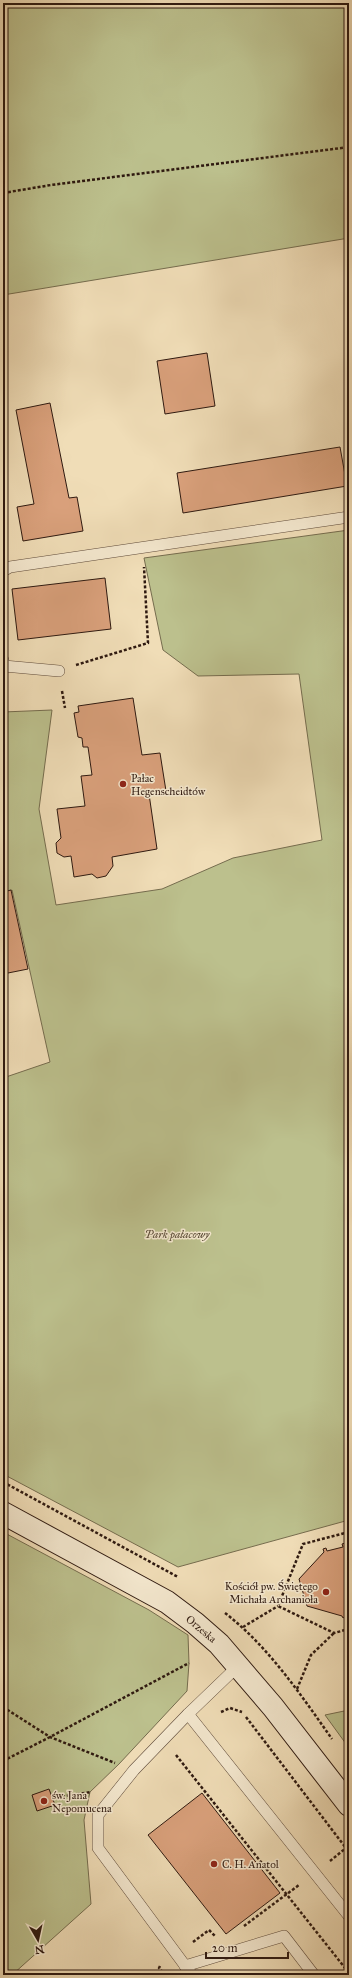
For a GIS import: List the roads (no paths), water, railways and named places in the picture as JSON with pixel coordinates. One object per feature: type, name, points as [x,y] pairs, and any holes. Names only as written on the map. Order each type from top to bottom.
[{"type":"street","name":"Orzeska","points":[[3,1513],[167,1602],[195,1623],[219,1644],[273,1707],[349,1805]]},
{"type":"lane","points":[[3,570],[10,567],[349,516]]},
{"type":"lane","points":[[3,660],[4,666],[59,671]]},
{"type":"lane","points":[[238,1666],[188,1714],[134,1770],[98,1815],[98,1848],[189,1971],[284,1936],[314,1975]]},
{"type":"lane","points":[[188,1714],[349,1916]]},
{"type":"place","name":"Pałac Hegenscheidtów","points":[[123,784]]},
{"type":"place","name":"Kościół pw. Świętego Michała Archanioła","points":[[326,1592]]},
{"type":"place","name":"św. Jana Nepomucena","points":[[44,1801]]},
{"type":"place","name":"C. H. Anatol","points":[[214,1864]]},
{"type":"park label","name":"Park pałacowy","points":[[177,1234]]}]
